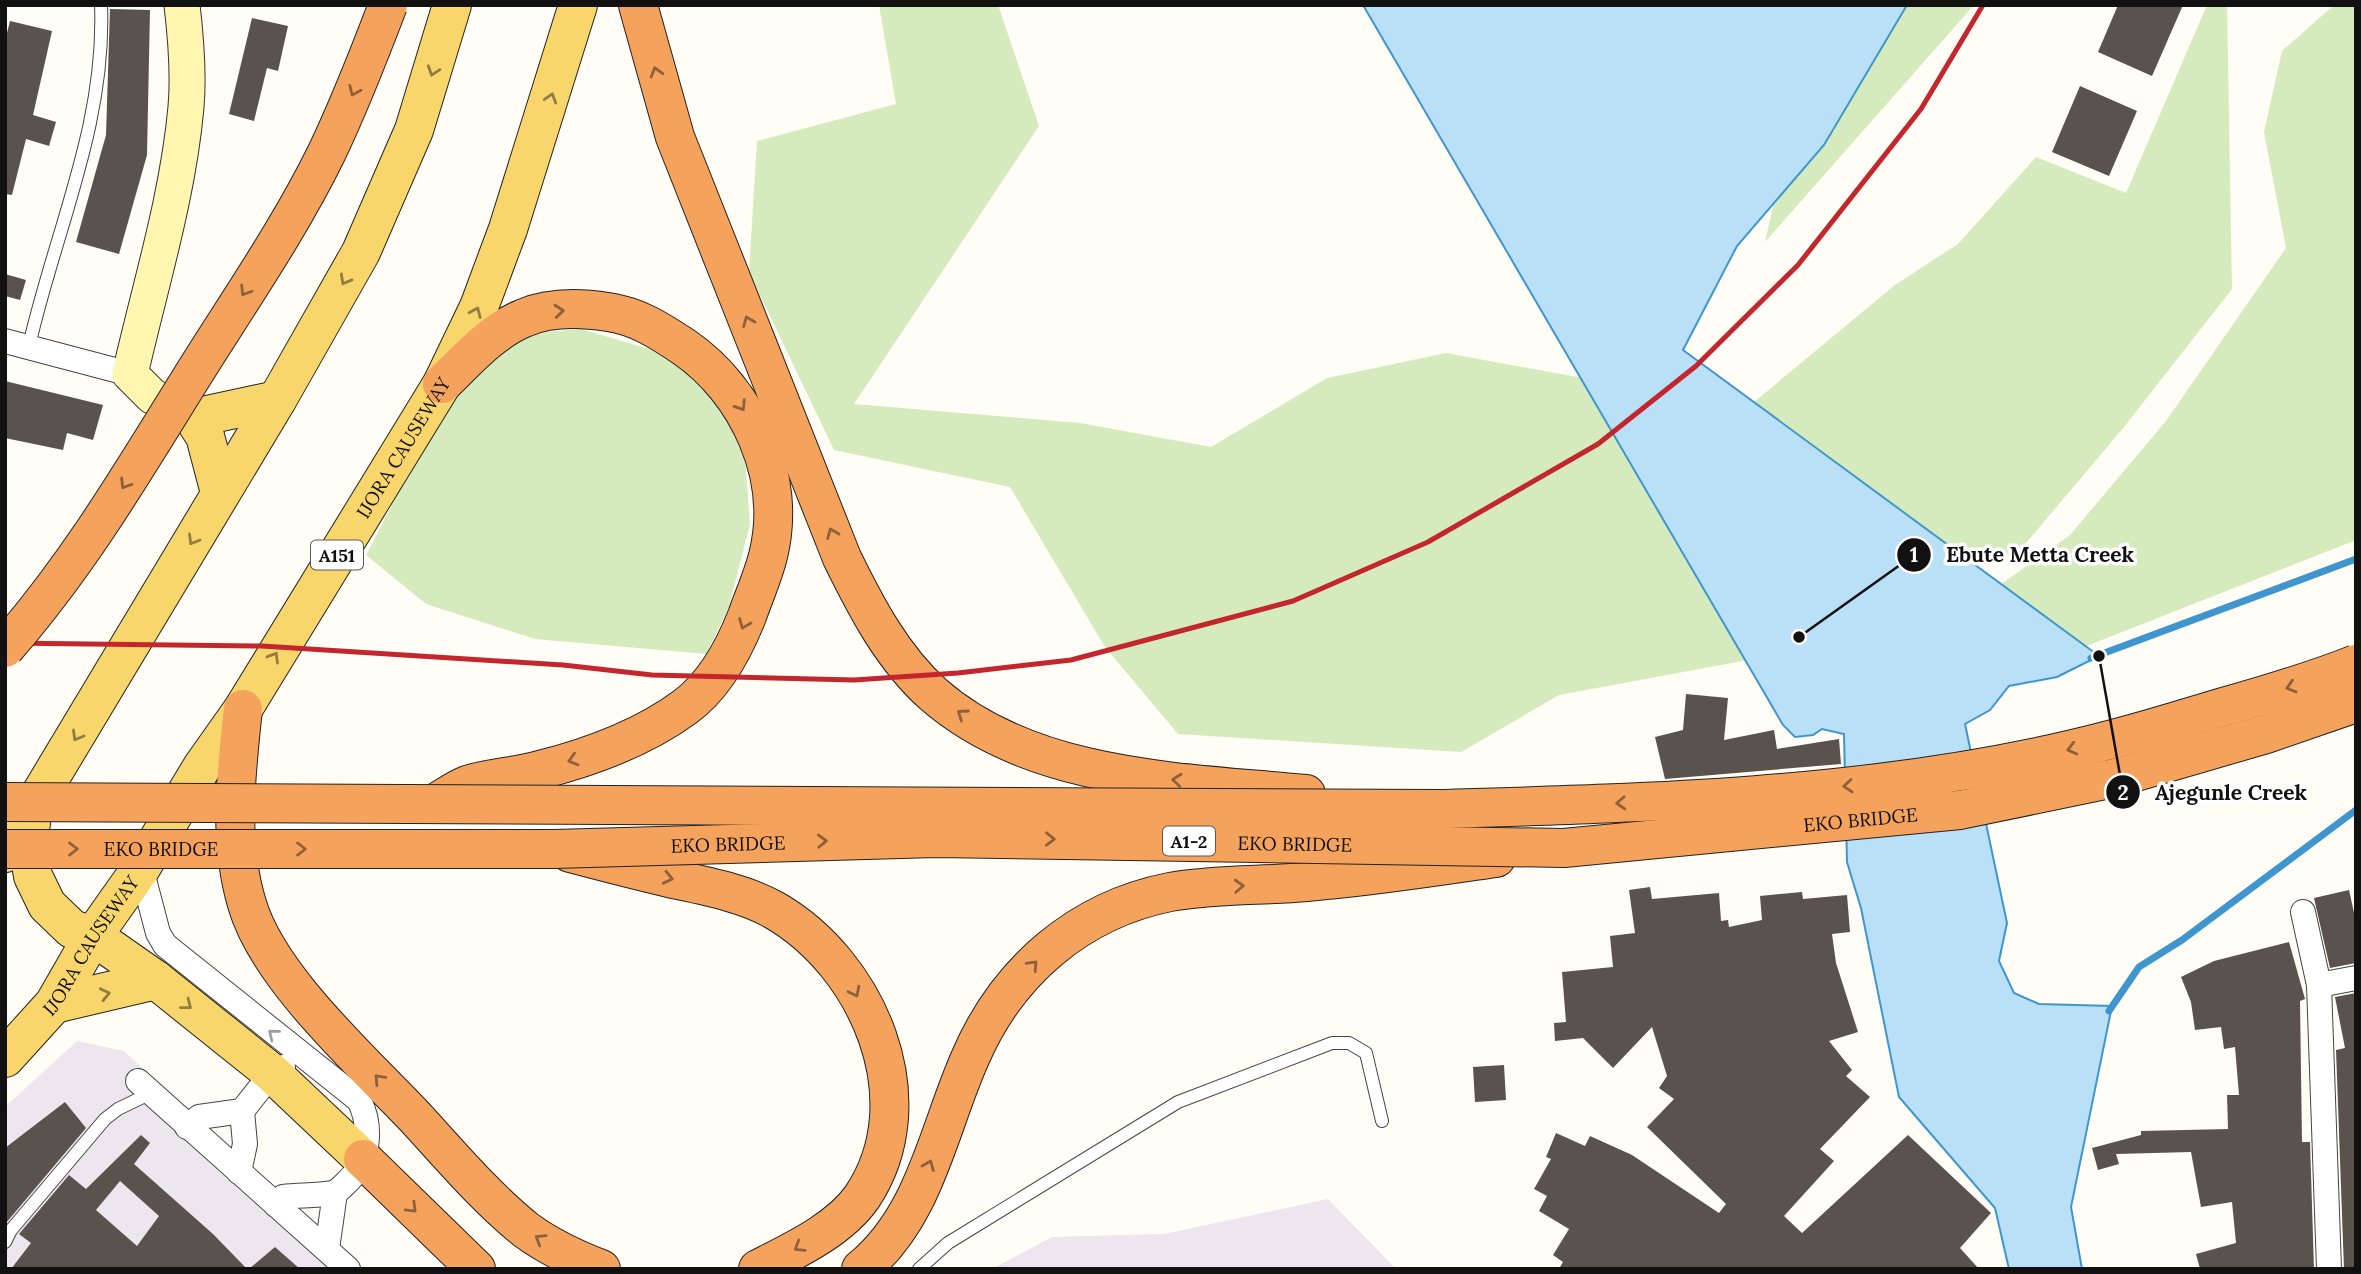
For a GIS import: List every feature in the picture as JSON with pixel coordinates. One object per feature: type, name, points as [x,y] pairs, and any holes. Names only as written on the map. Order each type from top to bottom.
[{"type":"highway","points":[[5,648],[48,598],[96,532],[270,252],[326,154],[366,65],[388,5]]},
{"type":"highway","points":[[638,5],[675,137],[842,558],[868,611],[898,655],[933,694],[976,724],[1021,746],[1074,764],[1138,776],[1440,809]]},
{"type":"highway","points":[[435,803],[467,785],[538,771],[597,753],[641,734],[687,706],[714,677],[737,641],[768,554],[772,506],[764,460],[752,422],[728,386],[697,357],[656,328],[624,314],[585,309],[527,316],[494,336],[442,384]]},
{"type":"highway","name":"EKO BRIDGE","points":[[19,808],[435,803],[1440,809],[1606,804],[1873,784],[2051,754],[2192,717],[2321,678],[2356,664]]},
{"type":"highway","name":"EKO BRIDGE","points":[[5,851],[555,849],[936,838],[1564,848],[1960,810],[2115,778],[2266,734],[2356,702]]},
{"type":"highway","points":[[243,709],[236,780],[237,858],[247,906],[264,942],[335,1032],[486,1194],[527,1230],[568,1256],[601,1269]]},
{"type":"highway","points":[[860,1269],[876,1257],[901,1227],[919,1190],[971,1055],[991,1016],[1050,946],[1088,920],[1126,903],[1171,892],[1309,882],[1564,848]]},
{"type":"highway","points":[[555,849],[735,895],[773,910],[813,938],[847,975],[883,1047],[890,1090],[888,1128],[877,1166],[862,1198],[838,1222],[795,1250],[758,1269]]},
{"type":"highway","points":[[363,1159],[476,1269]]},
{"type":"main road","points":[[5,851],[19,808],[277,400],[366,240],[414,130],[452,5]]},
{"type":"main road","name":"IJORA CAUSEWAY","points":[[5,1058],[54,1004],[93,936],[141,868],[202,767],[243,709],[442,384],[479,307],[508,229],[578,5]]},
{"type":"main road","points":[[220,493],[205,436],[193,418],[277,400]]},
{"type":"main road","points":[[19,808],[33,876],[47,905],[72,929],[93,936],[156,981],[288,1065],[363,1159]]},
{"type":"main road","points":[[54,1004],[156,981]]},
{"type":"street","points":[[130,374],[178,167],[187,105],[187,47],[182,5]]},
{"type":"street","points":[[17,344],[130,374],[152,396],[193,418]]},
{"type":"street","points":[[141,868],[158,933],[165,945],[288,1065],[242,1111],[199,1117],[187,1127]]},
{"type":"street","points":[[2303,912],[2319,985],[2329,1269]]},
{"type":"street","points":[[2319,985],[2356,978]]},
{"type":"street","points":[[144,1087],[348,1269]]},
{"type":"street","points":[[239,1172],[245,1144],[242,1111]]},
{"type":"street","points":[[276,1205],[283,1197],[335,1193],[352,1178],[363,1159]]},
{"type":"street","points":[[327,1249],[335,1193]]},
{"type":"lane","points":[[17,344],[86,148],[103,52],[101,5]]},
{"type":"lane","points":[[919,1269],[948,1243],[1178,1102],[1332,1043],[1349,1043],[1366,1053],[1382,1121]]},
{"type":"lane","points":[[5,1242],[11,1230],[105,1119],[144,1087]]},
{"type":"shaded area","points":[[77,1041],[124,1051],[357,1269],[5,1269],[5,1107]]},
{"type":"shaded area","points":[[1328,1199],[1396,1269],[992,1269],[1052,1237],[1164,1234]]},
{"type":"green space","points":[[879,5],[998,5],[1039,126],[854,404],[1080,423],[1211,447],[1327,378],[1446,353],[1599,381],[1748,660],[1559,695],[1461,752],[1178,734],[1105,647],[1010,487],[834,450],[749,272],[757,141],[896,104]]},
{"type":"green space","points":[[1818,5],[1974,5],[1765,242]]},
{"type":"green space","points":[[2207,5],[2227,5],[2232,289],[2124,427],[2021,549],[1968,566],[1742,412],[1895,285],[1958,244],[2036,157],[2126,193]]},
{"type":"green space","points":[[2334,5],[2356,5],[2356,540],[2084,647],[1982,598],[2070,535],[2166,421],[2286,248],[2264,132],[2282,51]]},
{"type":"green space","points":[[581,329],[649,349],[678,363],[715,399],[744,446],[750,524],[729,607],[706,654],[535,639],[426,604],[366,555],[414,462],[455,399],[479,372],[505,350],[534,335]]},
{"type":"water","points":[[1363,5],[1907,5],[1824,145],[1737,246],[1683,350],[2099,656],[2057,677],[2009,686],[1990,710],[1965,724],[2007,923],[1999,961],[2014,993],[2039,1004],[2112,1006],[2071,1207],[2082,1269],[2009,1269],[1995,1208],[1899,1097],[1861,908],[1847,862],[1844,734],[1822,729],[1813,735],[1795,737],[1783,725]]},
{"type":"building","points":[[2118,5],[2183,5],[2152,76],[2098,52]]},
{"type":"building","points":[[110,9],[150,10],[147,155],[119,254],[76,242],[106,135]]},
{"type":"building","points":[[252,18],[288,26],[278,71],[267,68],[254,121],[229,114]]},
{"type":"building","points":[[10,21],[52,31],[33,115],[56,122],[49,146],[26,139],[12,195],[5,194],[5,41]]},
{"type":"building","points":[[2080,86],[2137,111],[2109,176],[2052,152]]},
{"type":"building","points":[[5,274],[26,280],[20,300],[5,296]]},
{"type":"building","points":[[5,381],[103,405],[93,440],[67,433],[63,450],[5,438]]},
{"type":"building","points":[[1686,694],[1728,698],[1724,740],[1774,730],[1777,749],[1839,739],[1841,764],[1665,779],[1655,737],[1683,730]]},
{"type":"building","points":[[1650,887],[1652,899],[1719,893],[1721,921],[1728,920],[1729,927],[1762,920],[1760,896],[1802,892],[1803,899],[1847,895],[1850,932],[1832,934],[1836,963],[1858,1032],[1829,1041],[1852,1070],[1846,1076],[1870,1097],[1820,1149],[1834,1161],[1784,1216],[1802,1233],[1908,1135],[1991,1213],[1960,1248],[1979,1269],[1559,1269],[1563,1262],[1553,1255],[1569,1229],[1539,1211],[1547,1196],[1534,1189],[1551,1159],[1546,1157],[1556,1133],[1585,1146],[1590,1136],[1632,1155],[1719,1213],[1726,1204],[1647,1127],[1674,1099],[1659,1088],[1667,1076],[1652,1027],[1613,1068],[1583,1038],[1555,1041],[1554,1023],[1566,1022],[1562,972],[1613,967],[1610,936],[1635,933],[1629,890]]},
{"type":"building","points":[[2349,890],[2356,922],[2356,963],[2330,968],[2314,898]]},
{"type":"building","points":[[2289,942],[2305,999],[2300,1001],[2302,1142],[2310,1142],[2314,1269],[2200,1269],[2196,1254],[2236,1243],[2232,1202],[2201,1207],[2191,1152],[2116,1154],[2119,1164],[2098,1170],[2092,1148],[2141,1135],[2141,1131],[2228,1129],[2227,1095],[2239,1095],[2235,1047],[2224,1049],[2221,1027],[2195,1030],[2191,1002],[2181,977],[2214,961]]},
{"type":"building","points":[[2356,993],[2356,1269],[2344,1269],[2336,1050],[2345,1048],[2335,997]]},
{"type":"building","points":[[1504,1065],[1506,1100],[1475,1102],[1473,1067]]},
{"type":"building","points":[[65,1102],[86,1128],[6,1223],[5,1148]]},
{"type":"building","points":[[141,1135],[150,1143],[134,1164],[213,1234],[247,1269],[11,1269],[31,1243],[19,1234],[69,1175],[86,1189]],"holes":[[[120,1181],[159,1216],[137,1246],[96,1210]]]},
{"type":"building","points":[[275,1247],[300,1269],[249,1269]]},
{"type":"waterway","points":[[2091,658],[2356,559]]},
{"type":"waterway","points":[[2109,1011],[2139,967],[2182,940],[2356,810]]},
{"type":"railway","points":[[5,643],[262,646],[563,665],[652,675],[854,680],[958,673],[1071,660],[1293,601],[1428,542],[1598,444],[1696,366],[1798,265],[1921,109],[1983,5]]},
{"type":"place","name":"Ebute Metta Creek","points":[[1799,637]]},
{"type":"place","name":"Ajegunle Creek","points":[[2099,656]]}]
